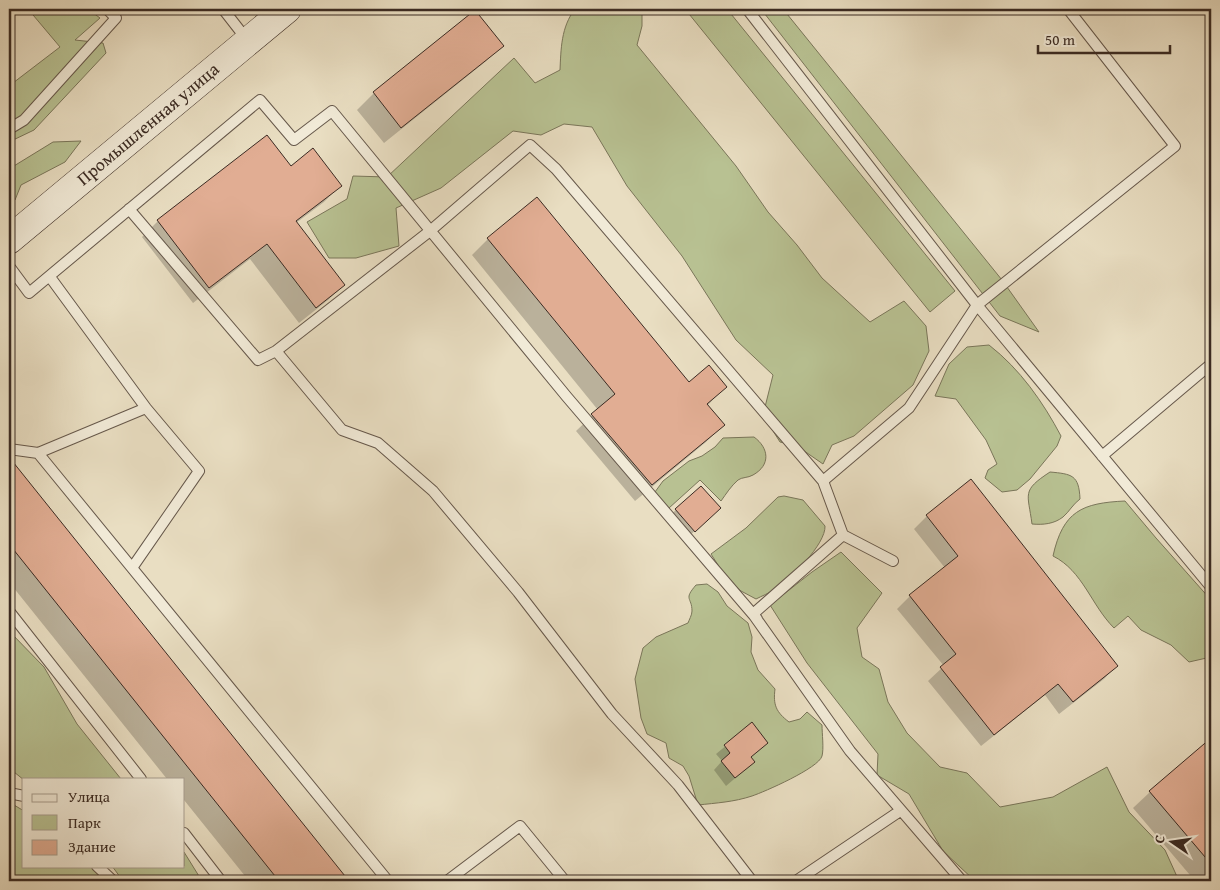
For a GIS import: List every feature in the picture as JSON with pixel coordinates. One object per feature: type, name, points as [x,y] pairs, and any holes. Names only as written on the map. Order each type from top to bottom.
[{"type":"street","name":"Промышленная улица","points":[[9,240],[286,9]]},
{"type":"lane","points":[[9,129],[24,120],[116,18],[107,9]]},
{"type":"lane","points":[[222,9],[248,41]]},
{"type":"lane","points":[[746,9],[977,305],[1211,587]]},
{"type":"lane","points":[[823,480],[909,408],[977,305],[1175,146],[1068,9]]},
{"type":"lane","points":[[9,266],[29,293],[260,100],[294,140],[332,111],[567,397],[757,619]]},
{"type":"lane","points":[[129,210],[258,360],[276,351],[430,231],[530,145],[556,169],[823,480],[843,535],[893,561]]},
{"type":"lane","points":[[50,277],[146,408],[199,471],[132,568]]},
{"type":"lane","points":[[276,351],[342,430],[378,443],[433,492],[518,592],[612,714],[678,785],[752,881]]},
{"type":"lane","points":[[1102,456],[1211,364]]},
{"type":"lane","points":[[9,449],[38,453],[146,408]]},
{"type":"lane","points":[[38,453],[388,881]]},
{"type":"lane","points":[[843,535],[753,614],[850,751],[962,881]]},
{"type":"lane","points":[[9,611],[140,778]]},
{"type":"lane","points":[[9,793],[22,796]]},
{"type":"lane","points":[[796,881],[900,811]]},
{"type":"lane","points":[[447,881],[520,826],[565,881]]},
{"type":"lane","points":[[185,834],[221,881]]},
{"type":"lane","points":[[99,868],[113,881]]},
{"type":"green space","points":[[28,9],[88,9],[100,18],[75,40],[103,43],[106,53],[34,130],[9,142],[9,86],[60,47]]},
{"type":"green space","points":[[575,9],[642,9],[642,26],[637,45],[736,166],[768,212],[797,245],[822,278],[870,322],[904,301],[926,326],[929,351],[913,385],[854,436],[832,445],[823,464],[797,446],[780,442],[763,415],[773,375],[736,340],[682,256],[627,186],[592,127],[564,124],[541,135],[513,131],[441,188],[396,208],[399,246],[356,258],[329,258],[307,222],[347,199],[353,176],[387,177],[514,58],[535,83],[560,70],[564,31]]},
{"type":"green space","points":[[685,9],[727,9],[955,291],[930,312]]},
{"type":"green space","points":[[761,9],[783,9],[1002,280],[1039,332],[1000,316]]},
{"type":"green space","points":[[81,141],[65,162],[21,185],[15,200],[9,204],[9,169],[53,142]]},
{"type":"green space","points":[[989,345],[1021,375],[1047,411],[1061,436],[1057,446],[1030,479],[1017,490],[1002,492],[985,478],[988,470],[997,464],[986,440],[956,399],[935,396],[949,364],[967,347]]},
{"type":"green space","points":[[754,437],[763,446],[765,451],[766,456],[763,466],[753,475],[738,480],[721,501],[700,480],[669,508],[657,503],[655,492],[663,481],[689,461],[702,456],[715,447],[723,438]]},
{"type":"green space","points":[[1050,472],[1073,477],[1078,485],[1080,499],[1060,519],[1048,524],[1032,524],[1029,494],[1034,484]]},
{"type":"green space","points":[[784,496],[803,500],[825,526],[824,534],[814,552],[789,578],[774,590],[756,599],[741,591],[715,568],[718,565],[711,554],[746,528],[778,497]]},
{"type":"green space","points":[[1125,501],[1211,600],[1211,657],[1189,662],[1171,645],[1141,630],[1128,616],[1114,628],[1072,570],[1053,556],[1062,529],[1077,512],[1097,504]]},
{"type":"green space","points":[[841,552],[882,593],[857,628],[862,657],[879,669],[888,702],[907,733],[940,767],[967,773],[1000,807],[1053,797],[1107,767],[1129,812],[1165,850],[1179,881],[975,881],[943,851],[909,794],[877,775],[878,754],[807,663],[770,605]]},
{"type":"green space","points":[[707,584],[718,592],[727,606],[748,623],[752,637],[751,652],[758,670],[775,689],[775,704],[778,711],[789,722],[800,719],[807,712],[822,725],[823,749],[819,761],[811,767],[768,790],[739,800],[698,805],[689,776],[683,766],[669,758],[666,743],[647,734],[641,718],[635,679],[643,648],[656,637],[688,623],[692,611],[689,598],[690,593],[696,585]]},
{"type":"green space","points":[[9,631],[44,667],[77,724],[120,778],[22,778],[9,768]]},
{"type":"green space","points":[[9,802],[22,810],[22,868],[94,868],[109,881],[9,881]]},
{"type":"green space","points":[[185,854],[202,881],[123,881],[113,868],[185,868]]},
{"type":"building","points":[[475,10],[504,46],[401,128],[373,92]]},
{"type":"building","points":[[267,135],[291,166],[313,148],[342,186],[296,221],[345,285],[316,308],[267,244],[209,288],[157,220]]},
{"type":"building","points":[[537,197],[689,382],[709,365],[727,387],[707,404],[725,425],[652,485],[591,414],[615,394],[487,238]]},
{"type":"building","points":[[9,457],[349,881],[279,881],[9,544]]},
{"type":"building","points":[[971,479],[1118,666],[1073,702],[1058,684],[994,735],[940,667],[956,654],[909,595],[958,556],[926,515]]},
{"type":"building","points":[[701,486],[721,508],[695,532],[675,509]]},
{"type":"building","points":[[752,722],[768,743],[751,757],[755,762],[735,778],[721,761],[730,753],[724,745]]},
{"type":"building","points":[[1211,738],[1211,864],[1149,791]]}]
